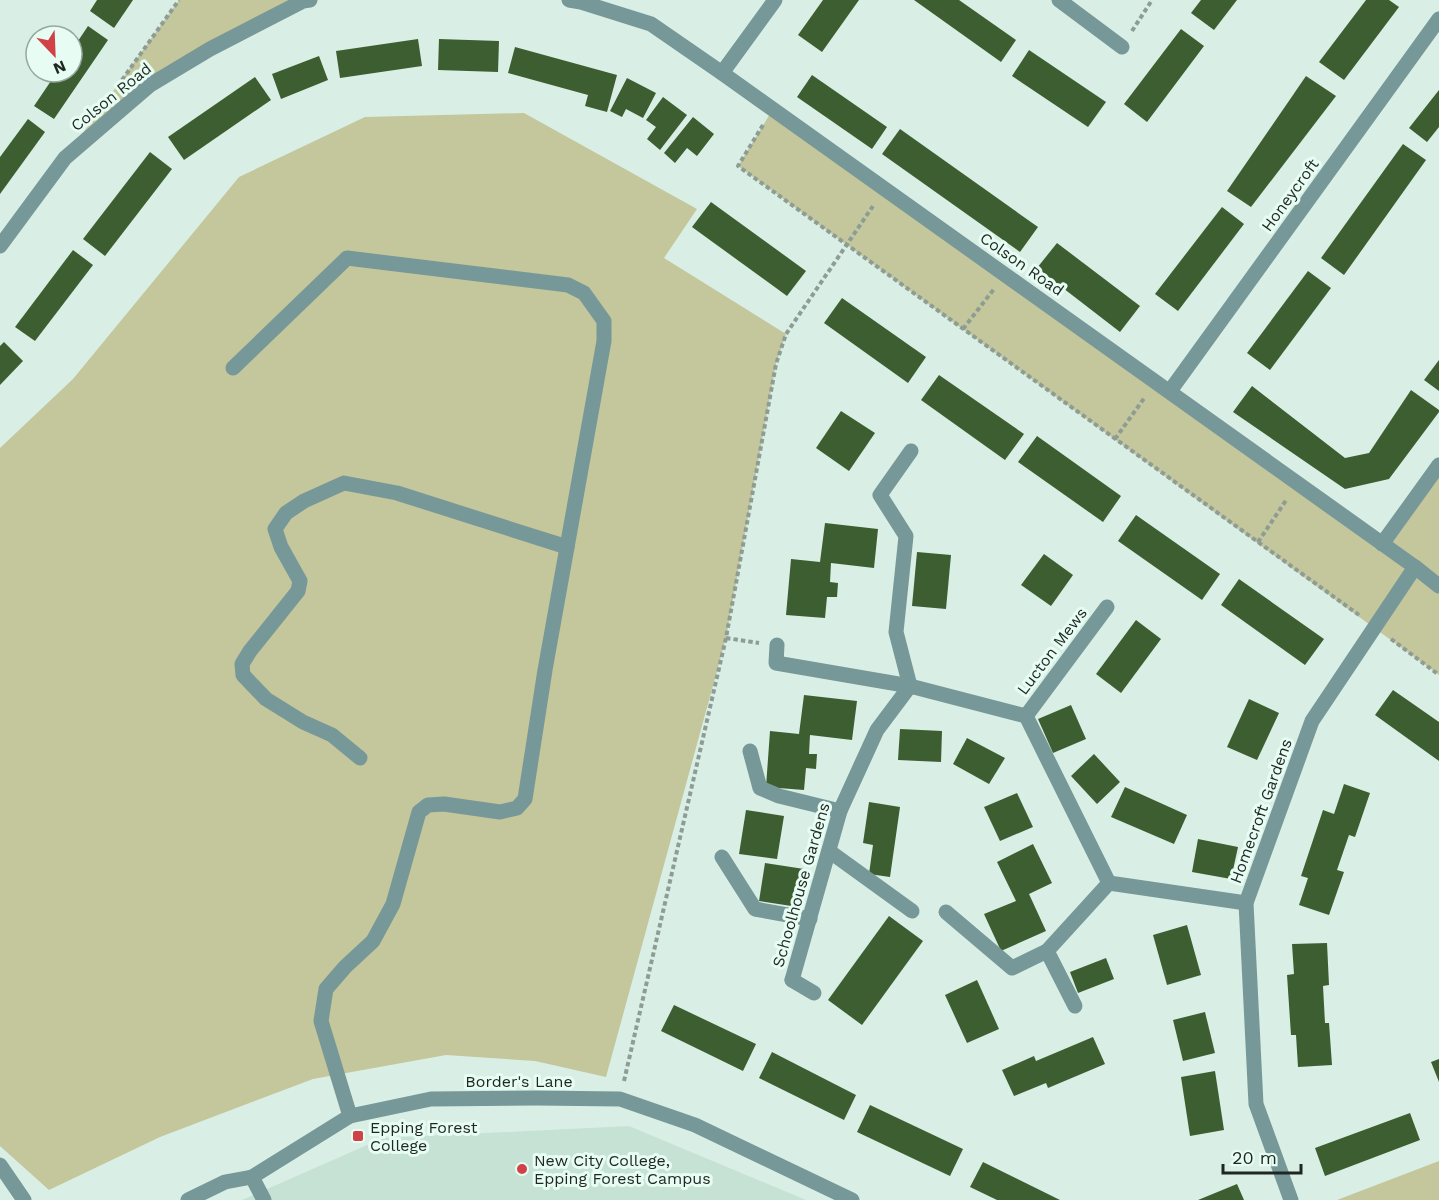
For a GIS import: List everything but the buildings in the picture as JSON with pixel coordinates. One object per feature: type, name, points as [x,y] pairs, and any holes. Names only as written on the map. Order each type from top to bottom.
[{"type":"street","name":"Colson Road","points":[[0,246],[65,158],[150,85],[210,49],[305,0]]},
{"type":"street","name":"Colson Road","points":[[569,0],[651,24],[1006,274],[1439,585]]},
{"type":"street","points":[[722,73],[775,0]]},
{"type":"street","points":[[1059,0],[1122,47]]},
{"type":"street","name":"Honeycroft","points":[[1170,391],[1439,19]]},
{"type":"street","points":[[233,368],[347,258],[568,285],[584,293],[604,321],[604,341],[545,670],[525,799],[517,808],[500,812],[444,804],[428,805],[419,812],[393,904],[373,941],[345,967],[326,989],[321,1021],[350,1116]]},
{"type":"street","points":[[910,686],[896,632],[906,536],[880,495],[911,452]]},
{"type":"street","points":[[1382,544],[1439,465]]},
{"type":"street","points":[[360,758],[332,735],[303,722],[266,699],[243,675],[243,664],[250,651],[298,591],[300,581],[281,547],[275,530],[286,513],[304,501],[344,483],[398,493],[567,547]]},
{"type":"street","name":"Homecroft Gardens","points":[[1291,1200],[1256,1104],[1246,903],[1312,722],[1416,567]]},
{"type":"street","name":"Lucton Mews","points":[[1026,716],[1107,607]]},
{"type":"street","points":[[777,645],[776,663],[910,686],[1026,716],[1109,883]]},
{"type":"street","name":"Schoolhouse Gardens","points":[[814,993],[792,980],[840,811],[878,730],[910,686]]},
{"type":"street","points":[[750,751],[760,789],[840,811]]},
{"type":"street","points":[[829,851],[912,911]]},
{"type":"street","points":[[722,857],[755,909],[810,919]]},
{"type":"street","points":[[1109,883],[1246,903]]},
{"type":"street","points":[[946,912],[1012,968],[1047,951],[1109,883]]},
{"type":"street","points":[[1047,951],[1075,1006]]},
{"type":"street","name":"Border's Lane","points":[[188,1200],[225,1182],[252,1177],[350,1116],[431,1099],[620,1099],[695,1125],[852,1200]]},
{"type":"street","points":[[0,1165],[24,1200]]},
{"type":"street","points":[[252,1177],[264,1200]]},
{"type":"path","points":[[1122,47],[1152,0]]},
{"type":"path","points":[[773,109],[738,166],[1439,675]]},
{"type":"path","points":[[620,1099],[726,638],[776,364],[786,334],[885,189]]},
{"type":"path","points":[[963,329],[1006,274]]},
{"type":"path","points":[[1115,439],[1156,381]]},
{"type":"path","points":[[1258,542],[1297,484]]},
{"type":"path","points":[[726,638],[777,645]]},
{"type":"shaded area","name":"New City College, Epping Forest Campus","points":[[629,1126],[806,1200],[242,1200],[383,1138]]},
{"type":"green space","points":[[179,0],[310,0],[210,49],[65,158]]},
{"type":"green space","points":[[773,109],[1382,543],[1439,465],[1439,675],[738,166]]},
{"type":"green space","points":[[524,113],[697,209],[664,258],[786,334],[776,364],[726,638],[606,1077],[535,1061],[446,1055],[313,1079],[160,1137],[49,1190],[0,1146],[0,448],[73,379],[239,177],[365,117]]},
{"type":"green space","points":[[1439,1161],[1439,1200],[1337,1200]]},
{"type":"place","name":"Epping Forest College","points":[[358,1136]]},
{"type":"place","name":"New City College, Epping Forest Campus","points":[[522,1169]]}]
